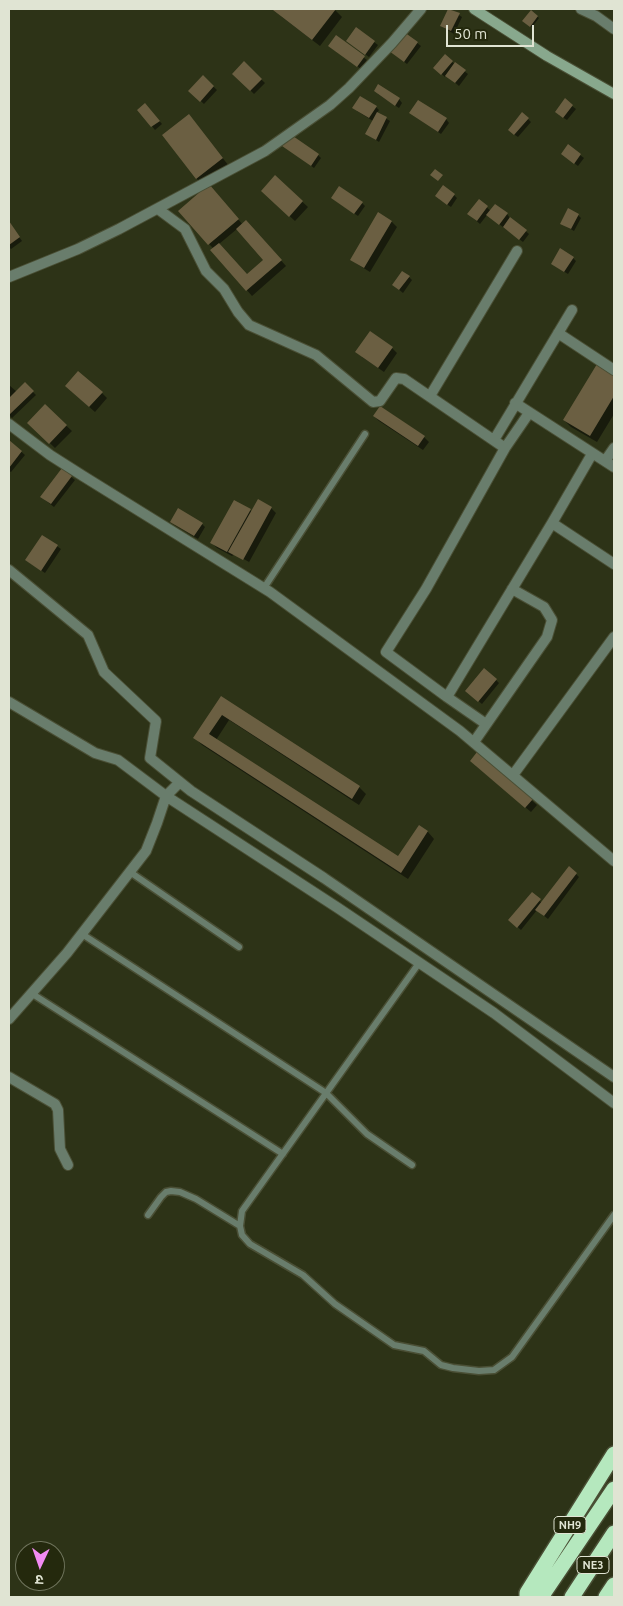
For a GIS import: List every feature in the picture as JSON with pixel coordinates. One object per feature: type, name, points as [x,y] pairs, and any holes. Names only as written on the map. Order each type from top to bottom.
[{"type":"highway","name":"NH9","points":[[527,1597],[527,1594],[614,1454]]},
{"type":"highway","name":"NH9","points":[[541,1597],[614,1489]]},
{"type":"highway","name":"NE3","points":[[572,1597],[614,1533]]},
{"type":"highway","name":"NE3","points":[[606,1597],[614,1585]]},
{"type":"street","points":[[9,277],[78,249],[158,209],[265,151],[330,105],[349,88],[421,9]]},
{"type":"street","points":[[474,9],[548,56],[614,94]]},
{"type":"street","points":[[581,9],[596,16],[614,29]]},
{"type":"street","points":[[158,209],[186,230],[206,270],[224,289],[238,312],[249,325],[316,355],[373,402],[380,401],[394,380],[404,379],[505,448]]},
{"type":"street","points":[[430,396],[517,251]]},
{"type":"street","points":[[494,440],[572,310]]},
{"type":"street","points":[[558,333],[614,370]]},
{"type":"street","points":[[516,404],[614,467]]},
{"type":"street","points":[[486,724],[386,652],[426,589],[505,448],[529,413]]},
{"type":"street","points":[[9,424],[26,438],[75,471],[264,588],[474,742],[614,861]]},
{"type":"street","points":[[605,461],[614,448]]},
{"type":"street","points":[[446,697],[592,454]]},
{"type":"street","points":[[552,523],[614,564]]},
{"type":"street","points":[[9,570],[88,635],[104,672],[156,721],[150,758],[191,791],[324,878],[614,1077]]},
{"type":"street","points":[[474,742],[547,636],[552,620],[544,607],[512,589]]},
{"type":"street","points":[[513,775],[614,637]]},
{"type":"street","points":[[9,702],[94,753],[118,760],[166,796],[494,1013],[614,1103]]},
{"type":"street","points":[[9,1019],[82,934],[146,851],[158,823],[166,796],[180,782]]},
{"type":"street","points":[[9,1076],[55,1104],[58,1110],[60,1150],[68,1165]]},
{"type":"lane","points":[[264,588],[365,434]]},
{"type":"lane","points":[[130,872],[239,947]]},
{"type":"lane","points":[[82,934],[326,1093],[367,1134],[412,1165]]},
{"type":"lane","points":[[419,963],[242,1211],[240,1226],[242,1234],[250,1244],[303,1275],[335,1304],[394,1345],[424,1351],[441,1365],[479,1371],[494,1370],[512,1357],[614,1214]]},
{"type":"lane","points":[[31,993],[283,1154]]},
{"type":"lane","points":[[148,1215],[166,1192],[180,1192],[196,1198],[240,1226]]},
{"type":"building","points":[[274,9],[336,9],[312,40]]},
{"type":"building","points":[[448,9],[460,13],[451,31],[440,26]]},
{"type":"building","points":[[531,10],[538,16],[530,27],[522,21]]},
{"type":"building","points":[[356,27],[375,41],[365,55],[346,41]]},
{"type":"building","points":[[404,32],[418,42],[404,62],[389,51]]},
{"type":"building","points":[[336,35],[365,56],[357,67],[328,46]]},
{"type":"building","points":[[445,54],[453,61],[441,75],[433,68]]},
{"type":"building","points":[[244,61],[262,79],[250,91],[232,74]]},
{"type":"building","points":[[455,62],[466,70],[455,83],[445,76]]},
{"type":"building","points":[[203,75],[214,86],[200,102],[188,91]]},
{"type":"building","points":[[378,84],[400,98],[395,106],[374,91]]},
{"type":"building","points":[[360,96],[377,106],[369,118],[352,108]]},
{"type":"building","points":[[565,98],[573,105],[563,118],[555,112]]},
{"type":"building","points":[[418,100],[447,118],[438,132],[409,113]]},
{"type":"building","points":[[145,103],[160,121],[151,127],[137,110]]},
{"type":"building","points":[[377,112],[387,117],[376,140],[365,134]]},
{"type":"building","points":[[522,112],[529,118],[514,135],[508,130]]},
{"type":"building","points":[[189,114],[223,158],[196,179],[162,135]]},
{"type":"building","points":[[290,134],[319,154],[311,166],[282,146]]},
{"type":"building","points":[[568,144],[581,154],[574,164],[561,154]]},
{"type":"building","points":[[435,169],[443,175],[438,181],[430,175]]},
{"type":"building","points":[[275,175],[303,201],[289,217],[261,191]]},
{"type":"building","points":[[209,184],[239,219],[208,245],[178,211]]},
{"type":"building","points":[[443,185],[455,194],[447,205],[435,196]]},
{"type":"building","points":[[339,186],[363,202],[354,214],[331,198]]},
{"type":"building","points":[[479,199],[488,206],[477,221],[467,214]]},
{"type":"building","points":[[495,204],[508,213],[499,225],[486,215]]},
{"type":"building","points":[[568,208],[579,214],[571,229],[560,224]]},
{"type":"building","points":[[378,212],[392,221],[364,268],[350,260]]},
{"type":"building","points":[[510,217],[527,230],[519,240],[503,227]]},
{"type":"building","points":[[246,220],[282,260],[246,291],[210,250],[219,243],[247,274],[263,260],[236,229]]},
{"type":"building","points":[[9,221],[20,237],[9,245]]},
{"type":"building","points":[[560,248],[574,257],[564,272],[551,264]]},
{"type":"building","points":[[402,271],[410,276],[399,290],[392,285]]},
{"type":"building","points":[[370,331],[393,347],[378,368],[355,352]]},
{"type":"building","points":[[597,364],[614,374],[614,396],[590,436],[563,420]]},
{"type":"building","points":[[78,371],[103,392],[89,407],[65,386]]},
{"type":"building","points":[[25,382],[34,391],[9,415],[9,398]]},
{"type":"building","points":[[45,404],[67,425],[49,444],[27,423]]},
{"type":"building","points":[[380,406],[425,436],[418,446],[373,416]]},
{"type":"building","points":[[9,440],[22,451],[9,468]]},
{"type":"building","points":[[62,468],[72,476],[51,504],[40,497]]},
{"type":"building","points":[[258,499],[272,507],[243,560],[228,552]]},
{"type":"building","points":[[234,500],[251,509],[227,552],[210,543]]},
{"type":"building","points":[[178,508],[203,523],[194,536],[170,522]]},
{"type":"building","points":[[42,535],[58,545],[41,571],[25,560]]},
{"type":"building","points":[[484,668],[497,679],[478,702],[465,691]]},
{"type":"building","points":[[221,696],[360,786],[352,799],[222,715],[209,734],[398,856],[419,825],[428,831],[401,873],[193,738]]},
{"type":"building","points":[[477,752],[533,799],[525,808],[470,761]]},
{"type":"building","points":[[569,866],[577,873],[544,916],[535,910]]},
{"type":"building","points":[[532,892],[541,899],[517,928],[508,920]]}]
